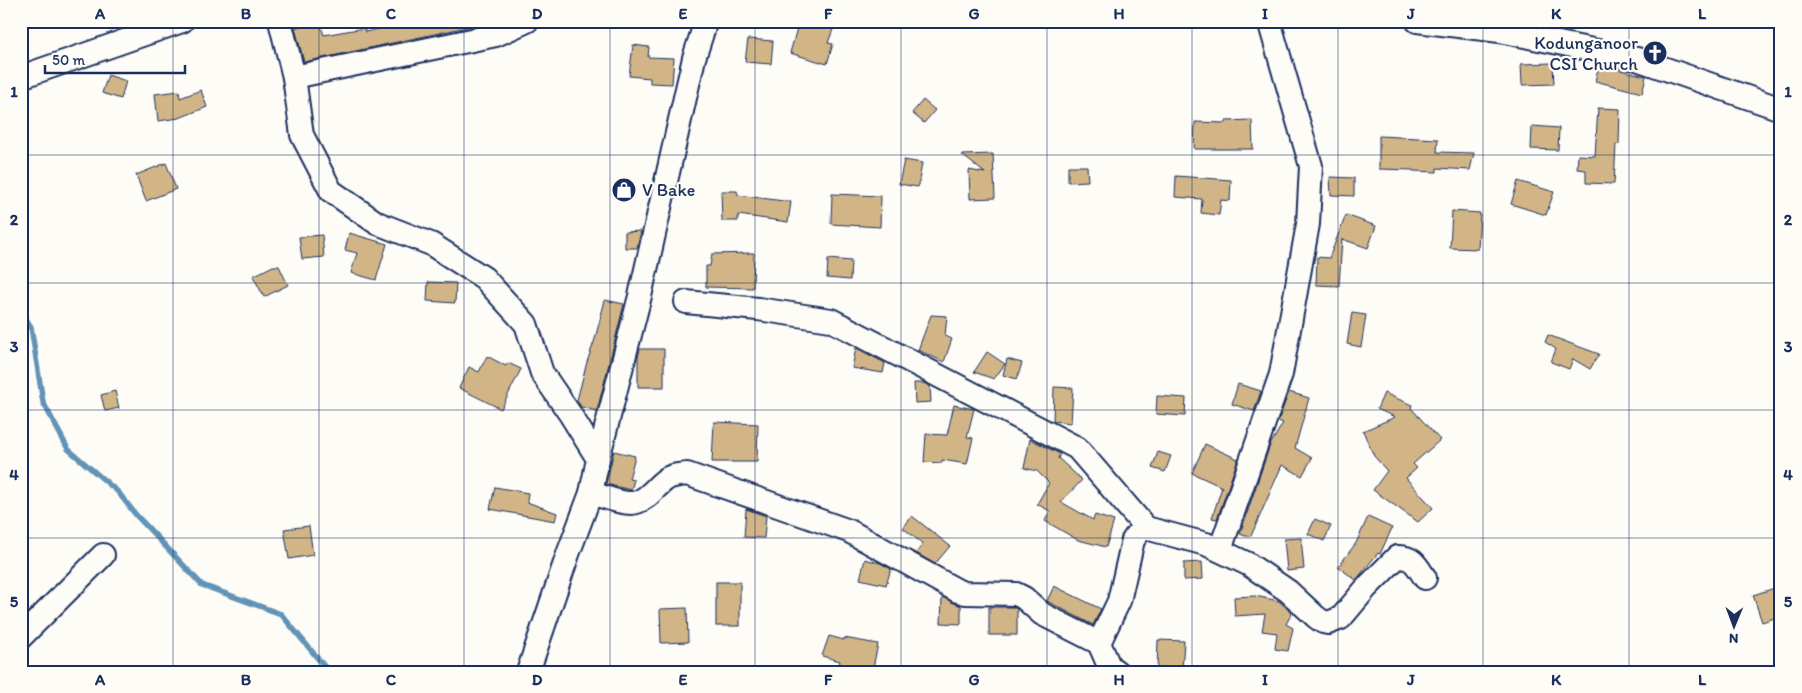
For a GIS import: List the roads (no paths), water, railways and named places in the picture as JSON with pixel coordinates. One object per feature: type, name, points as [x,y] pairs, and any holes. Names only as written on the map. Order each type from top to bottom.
[{"type":"street","points":[[21,78],[182,21]]},
{"type":"street","points":[[280,21],[294,77],[302,135],[331,191],[377,223],[431,244],[484,278],[526,324],[542,373],[598,459]]},
{"type":"street","points":[[294,77],[496,35],[527,21]]},
{"type":"street","points":[[528,672],[591,493],[640,296],[694,58],[706,21]]},
{"type":"street","points":[[1220,550],[1281,374],[1308,224],[1311,166],[1269,21]]},
{"type":"street","points":[[1417,21],[1500,31],[1637,59],[1781,109]]},
{"type":"street","points":[[686,302],[758,309],[831,320],[1077,448],[1146,528],[1206,544],[1248,564],[1288,590],[1323,622],[1328,623],[1341,618],[1367,587],[1397,557],[1405,557],[1414,562],[1425,578]]},
{"type":"street","points":[[591,493],[624,502],[636,503],[654,491],[665,480],[687,474],[849,530],[958,591],[965,593],[1016,594],[1024,598],[1042,614],[1099,643],[1109,666],[1117,672]]},
{"type":"street","points":[[1099,643],[1119,601],[1133,540],[1138,532],[1146,528]]},
{"type":"street","points":[[21,637],[103,555]]},
{"type":"waterway","points":[[21,311],[31,327],[43,402],[68,449],[118,492],[136,515],[202,585],[281,614],[329,672]]},
{"type":"place","name":"Kodunganoor CSI Church","points":[[1655,53]]},
{"type":"place","name":"V Bake","points":[[624,190]]}]
